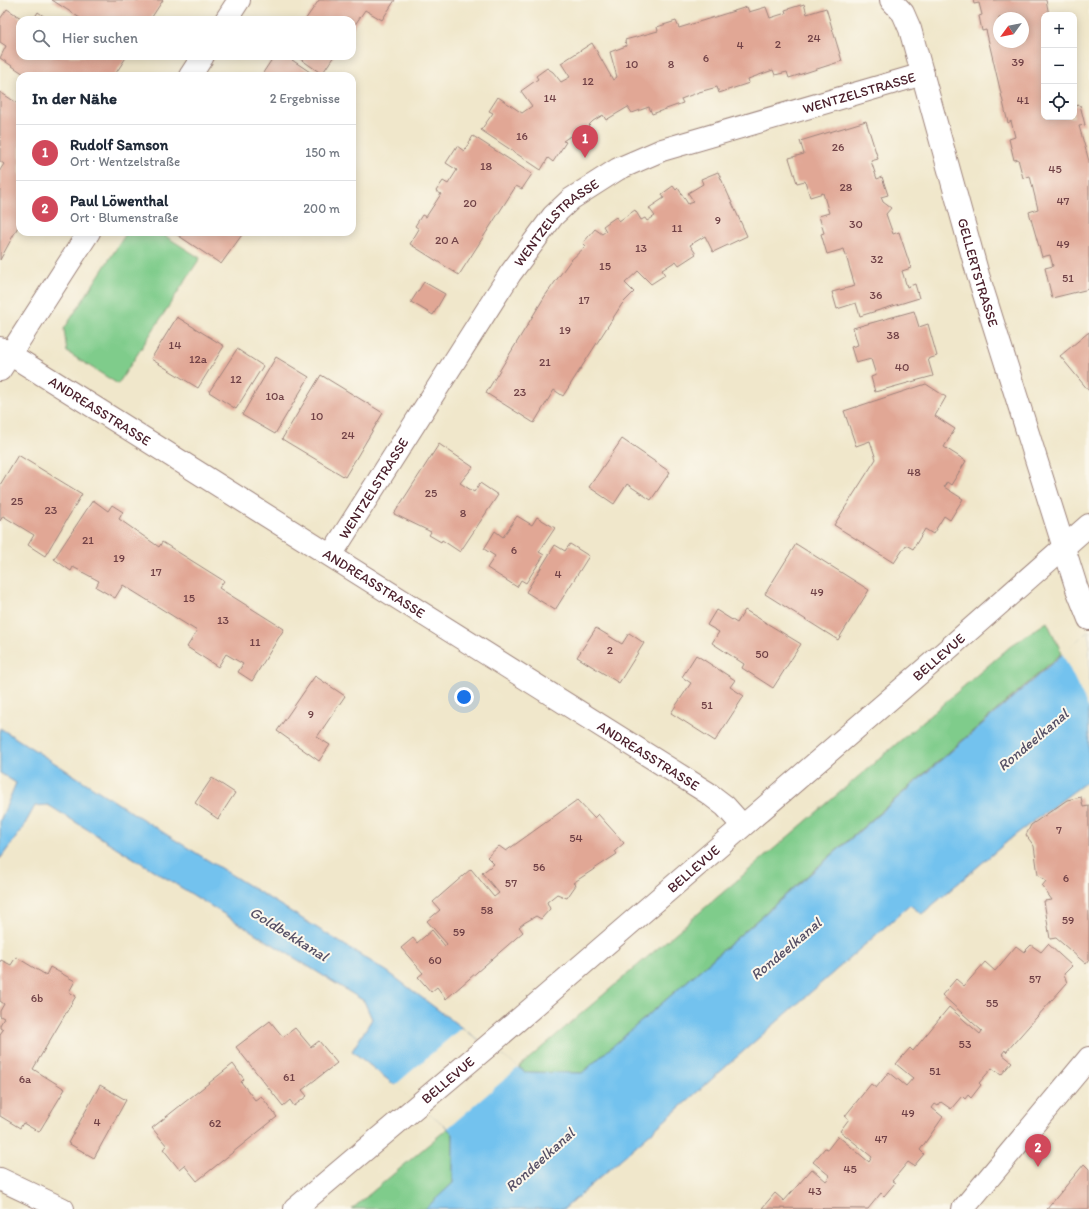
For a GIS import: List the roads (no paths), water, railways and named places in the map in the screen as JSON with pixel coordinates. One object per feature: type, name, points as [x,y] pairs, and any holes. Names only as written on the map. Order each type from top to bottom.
[{"type":"street","points":[[229,16],[239,0]]},
{"type":"street","name":"GELLERTSTRASSE","points":[[891,0],[907,20],[990,315],[1077,589],[1089,619]]},
{"type":"street","points":[[192,72],[200,60]]},
{"type":"street","name":"WENTZELSTRASSE","points":[[331,555],[510,274],[553,216],[571,199],[618,169],[662,150],[923,74]]},
{"type":"street","points":[[3,357],[86,236]]},
{"type":"street","name":"ANDREASSTRASSE","points":[[3,357],[331,555],[708,793],[725,806],[742,825]]},
{"type":"street","name":"BELLEVUE","points":[[295,1209],[488,1046],[742,825],[954,644],[1089,525]]},
{"type":"street","points":[[963,1209],[1089,1058]]},
{"type":"street","points":[[0,1179],[63,1209]]},
{"type":"water","points":[[1089,631],[1089,780],[1015,835],[922,914],[910,905],[564,1209],[425,1209],[453,1183],[453,1134],[442,1123],[352,1051],[372,1019],[364,1001],[48,805],[35,806],[21,831],[0,859],[0,821],[16,783],[0,773],[0,728],[172,838],[388,972],[466,1031],[525,1072],[582,1073]]},
{"type":"place","name":"Rudolf Samson","points":[[585,158]]},
{"type":"place","name":"Paul Löwenthal","points":[[1038,1167]]},
{"type":"water label","name":"Rondeelkanal","points":[[1033,740]]},
{"type":"water label","name":"Goldbekkanal","points":[[289,934]]},
{"type":"water label","name":"Rondeelkanal","points":[[786,949]]},
{"type":"water label","name":"Rondeelkanal","points":[[540,1160]]}]
